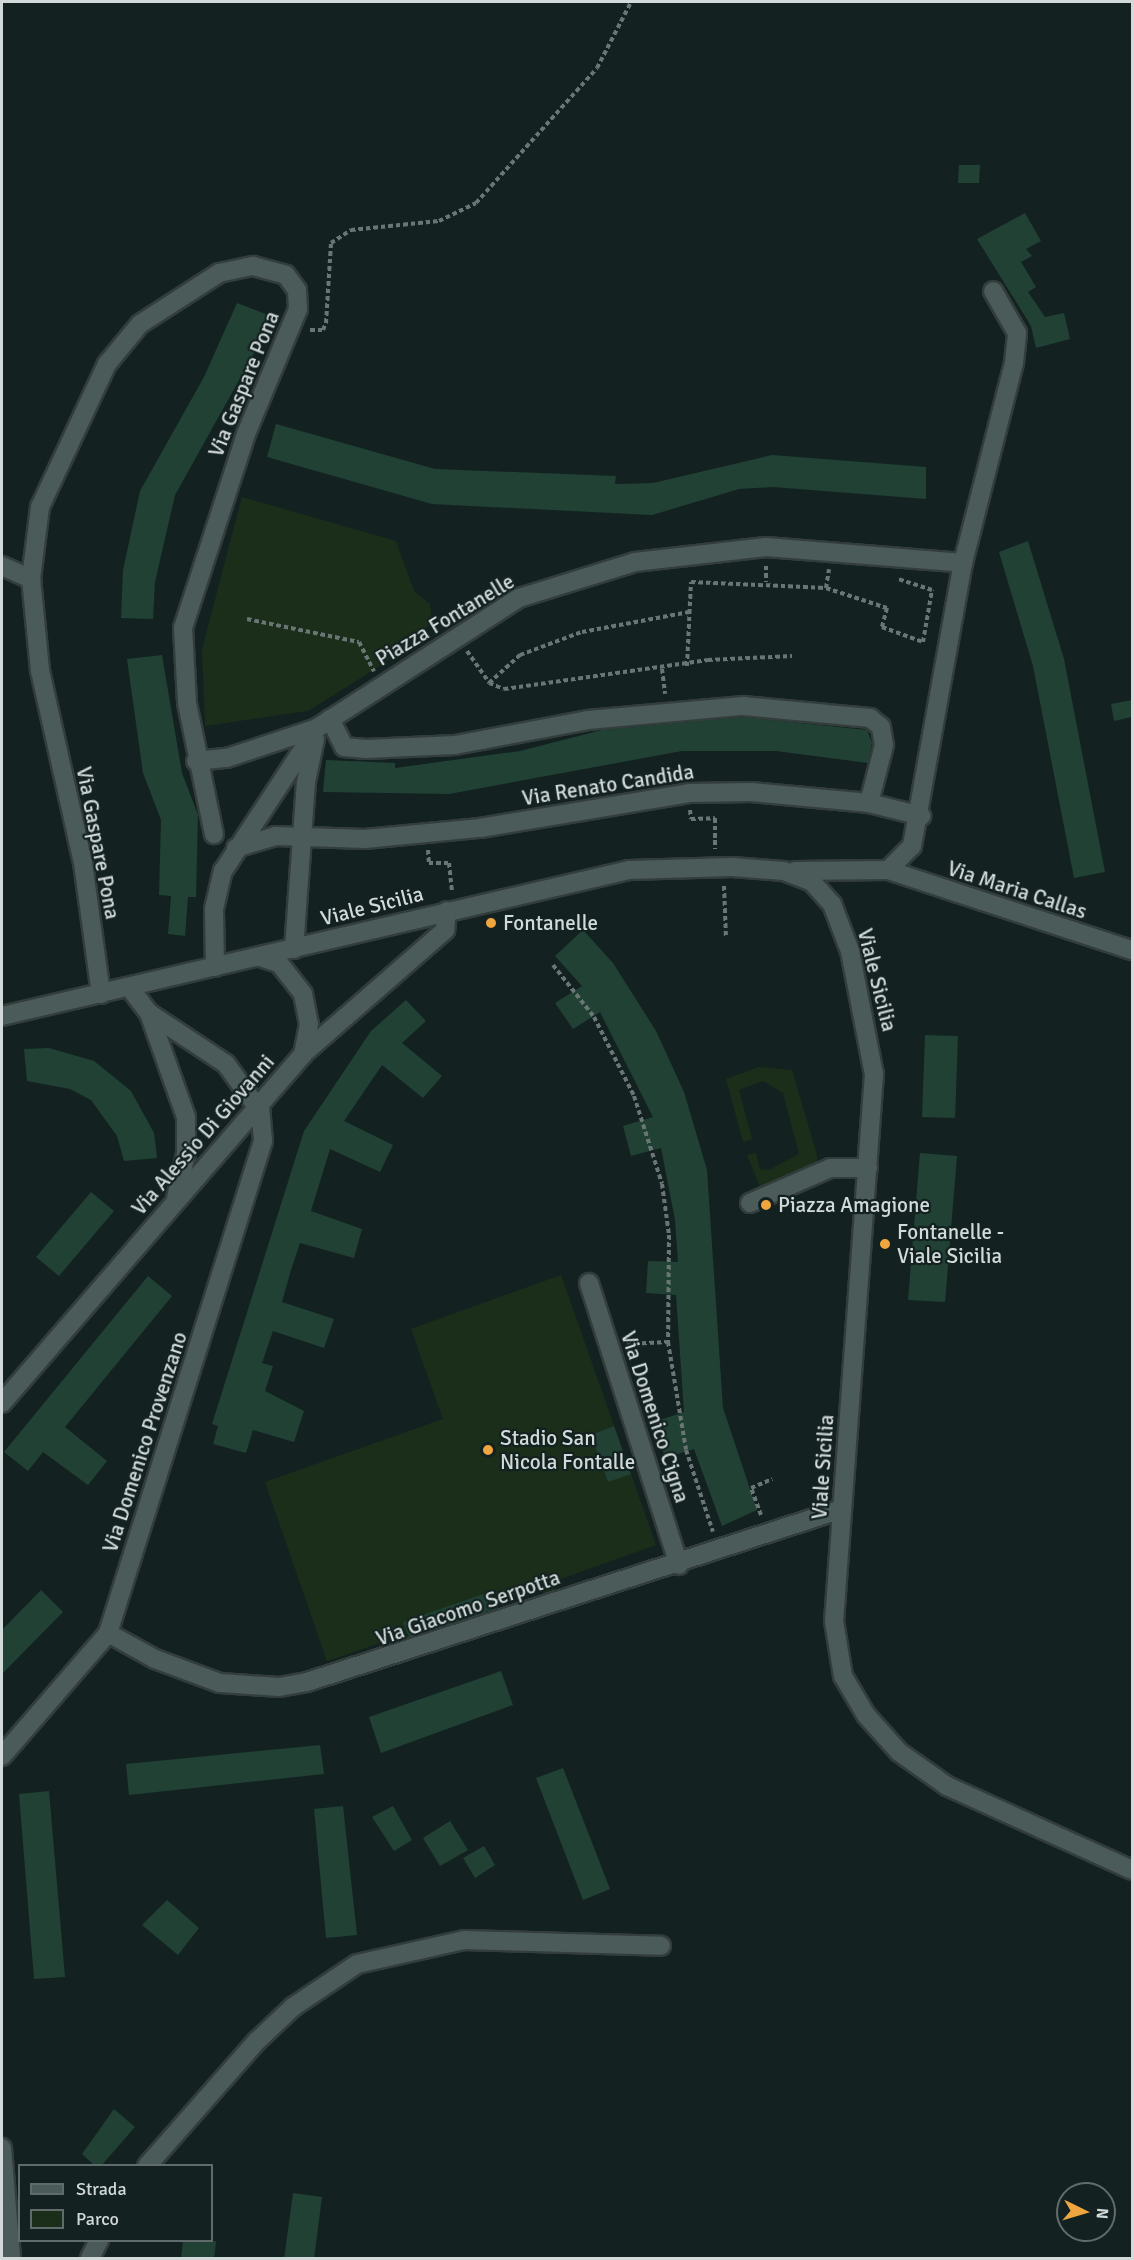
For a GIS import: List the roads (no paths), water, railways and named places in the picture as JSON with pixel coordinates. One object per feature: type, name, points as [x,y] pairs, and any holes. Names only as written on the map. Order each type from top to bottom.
[{"type":"street","name":"Via Gaspare Pona","points":[[101,994],[83,863],[40,670],[31,579],[40,507],[73,428],[107,364],[140,324],[219,273],[253,266],[286,275],[297,290],[298,309],[246,434],[183,628],[196,761],[214,834]]},
{"type":"street","points":[[888,870],[912,846],[921,816],[963,563],[1014,363],[1017,333],[993,291]]},
{"type":"street","name":"Piazza Fontanelle","points":[[324,723],[519,598],[564,581],[702,551],[766,547],[963,563]]},
{"type":"street","points":[[2,566],[31,579]]},
{"type":"street","points":[[324,723],[344,747],[366,749],[455,746],[588,720],[743,706],[870,718],[881,727],[884,744],[868,803]]},
{"type":"street","points":[[196,761],[227,758],[324,723]]},
{"type":"street","points":[[294,949],[302,836],[324,723]]},
{"type":"street","points":[[214,967],[214,909],[223,871],[236,848],[324,723]]},
{"type":"street","name":"Via Renato Candida","points":[[236,848],[276,836],[426,834],[688,793],[751,792],[868,803],[921,816]]},
{"type":"street","name":"Viale Sicilia","points":[[2,1017],[450,910],[629,870],[719,867],[784,871],[812,882],[832,904],[850,951],[865,1006],[874,1074],[834,1621],[843,1676],[866,1715],[899,1752],[947,1786],[1132,1870]]},
{"type":"street","name":"Via Maria Callas","points":[[784,871],[888,870],[1132,950]]},
{"type":"street","name":"Via Alessio Di Giovanni","points":[[2,1403],[256,1104],[303,1054],[445,930],[450,910]]},
{"type":"street","points":[[256,957],[279,963],[303,994],[309,1024],[303,1054]]},
{"type":"street","points":[[130,988],[149,1013],[186,1117],[186,1154],[176,1200]]},
{"type":"street","points":[[149,1013],[226,1064],[256,1104]]},
{"type":"street","name":"Via Domenico Provenzano","points":[[2,1756],[108,1633],[263,1141],[256,1104]]},
{"type":"street","points":[[750,1203],[830,1168],[868,1168]]},
{"type":"street","name":"Via Domenico Cigna","points":[[589,1282],[679,1565]]},
{"type":"street","name":"Via Giacomo Serpotta","points":[[108,1633],[155,1659],[220,1683],[279,1687],[352,1671],[637,1574],[679,1565],[842,1509]]},
{"type":"street","points":[[149,2164],[257,2041],[292,2007],[357,1964],[464,1940],[661,1946]]},
{"type":"street","points":[[2,2148],[11,2259]]},
{"type":"street","points":[[90,2259],[98,2242]]},
{"type":"place","name":"Fontanelle","points":[[491,923]]},
{"type":"place","name":"Piazza Amagione","points":[[766,1205]]},
{"type":"place","name":"Fontanelle - Viale Sicilia","points":[[885,1244]]},
{"type":"place","name":"Stadio San Nicola Fontalle","points":[[488,1450]]}]
